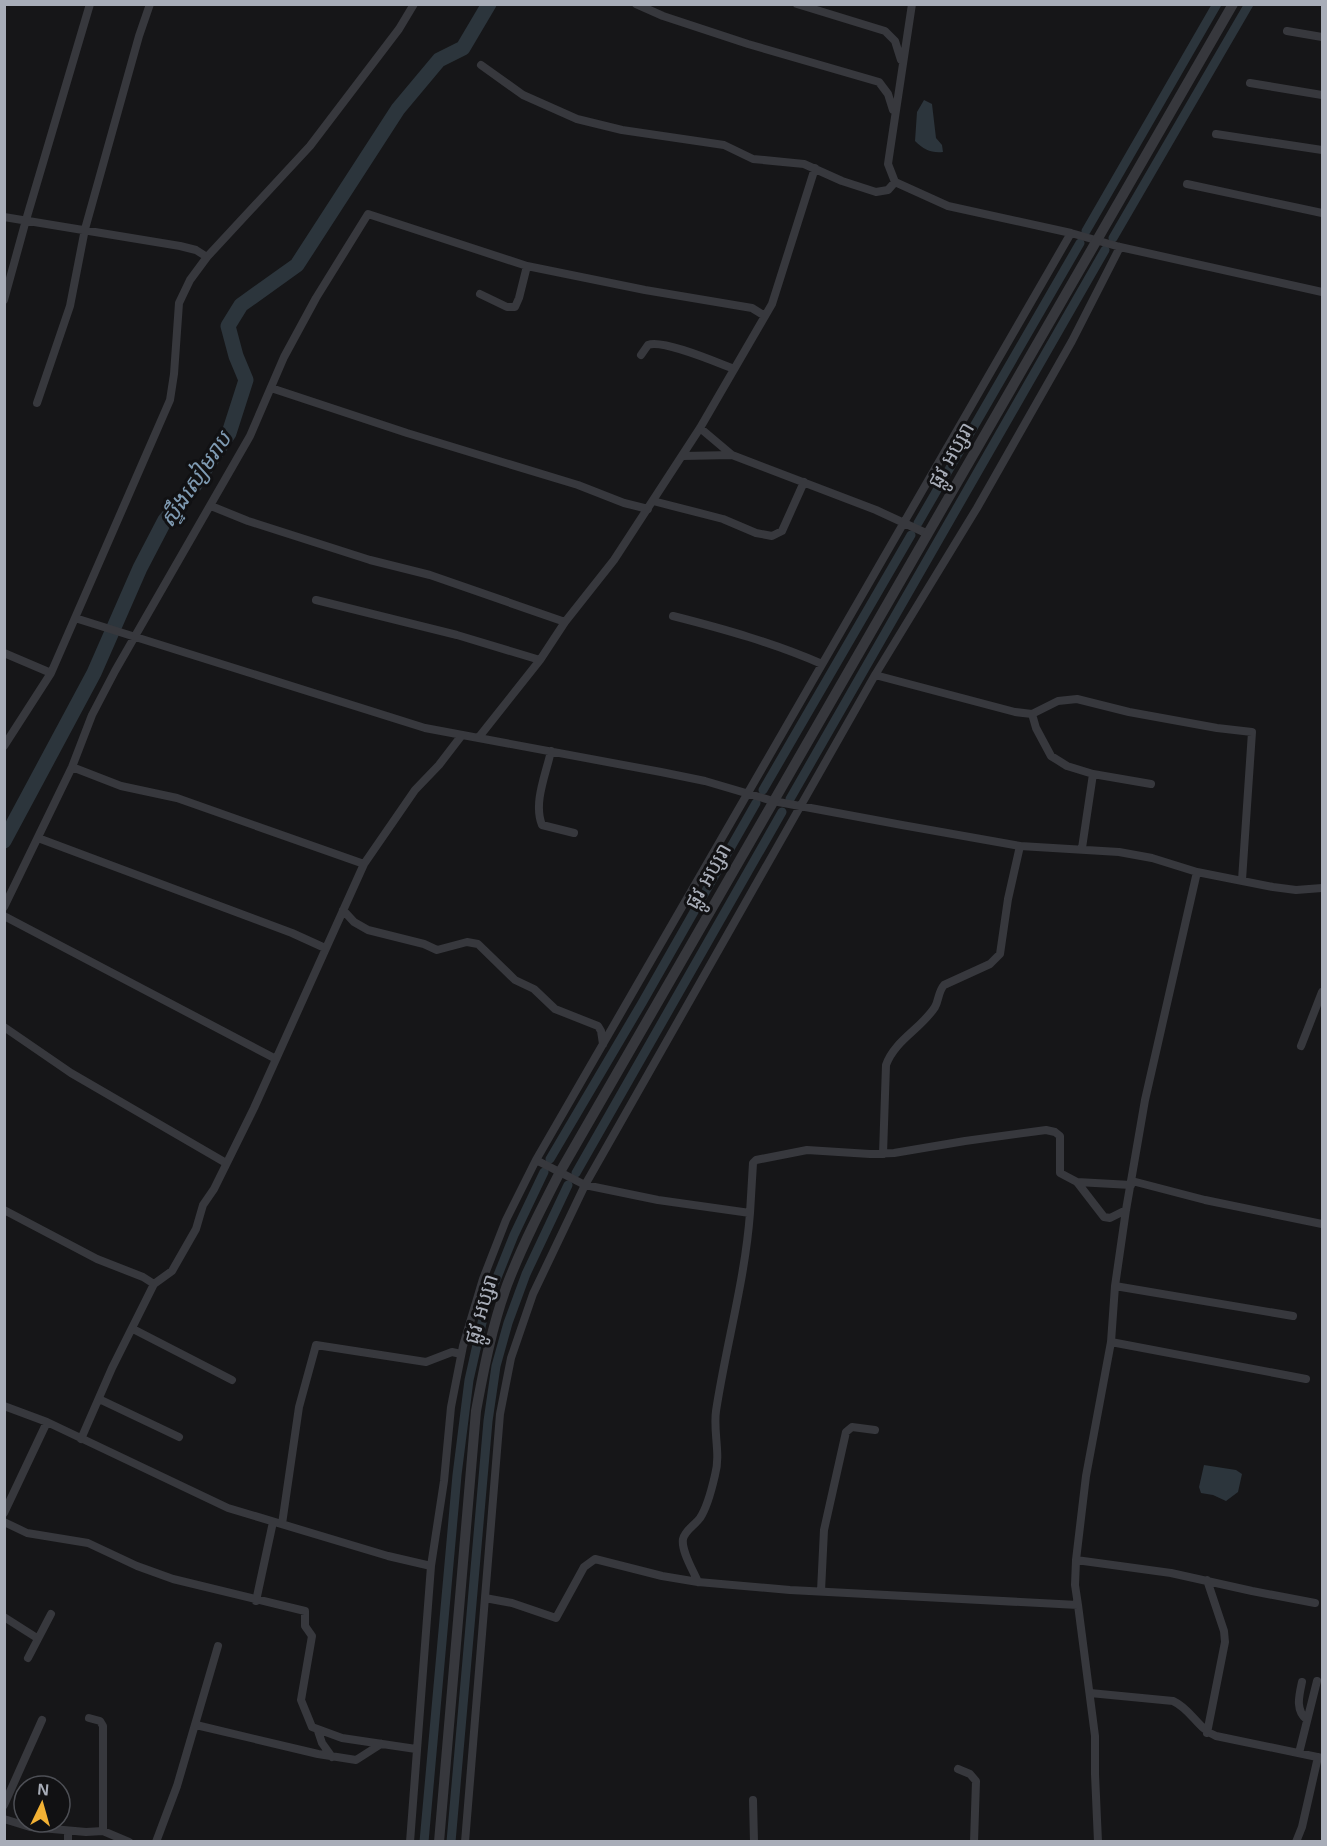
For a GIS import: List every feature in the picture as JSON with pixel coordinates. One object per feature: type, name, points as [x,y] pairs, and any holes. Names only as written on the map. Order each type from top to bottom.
[{"type":"street","points":[[4,300],[90,4]]},
{"type":"street","points":[[37,403],[70,306],[85,229],[150,4]]},
{"type":"street","points":[[4,746],[51,673],[170,400],[180,297],[207,257],[310,146],[399,29],[414,4]]},
{"type":"street","points":[[636,4],[663,16],[748,44],[879,82],[888,94],[894,113]]},
{"type":"street","points":[[797,4],[885,32],[896,41],[902,67]]},
{"type":"street","points":[[912,4],[888,164],[895,182],[948,206],[1071,233],[1120,248],[1323,292]]},
{"type":"street","name":"ផ្លូវ អប្សរា","points":[[439,1842],[476,1411],[487,1352],[507,1287],[527,1239],[560,1172],[1233,4]]},
{"type":"street","points":[[1287,31],[1323,37]]},
{"type":"street","points":[[480,65],[523,95],[571,118],[622,130],[714,142],[734,148],[753,159],[790,162],[815,168],[842,181],[876,192],[888,190],[895,182]]},
{"type":"street","points":[[1250,83],[1323,94]]},
{"type":"street","points":[[1216,134],[1323,150]]},
{"type":"street","points":[[479,737],[540,660],[565,622],[614,560],[700,428],[772,303],[789,256],[815,168]]},
{"type":"street","points":[[1187,184],[1323,213]]},
{"type":"street","points":[[4,907],[72,767],[92,715],[131,637],[211,506],[250,436],[284,357],[316,298],[368,214],[527,266],[645,290],[752,308],[765,316]]},
{"type":"street","points":[[4,217],[196,249],[207,257]]},
{"type":"street","points":[[410,1842],[431,1566],[444,1481],[451,1407],[461,1354],[483,1279],[506,1220],[536,1160],[1071,233]]},
{"type":"street","points":[[465,1842],[500,1414],[511,1358],[533,1294],[585,1185],[875,675],[978,508],[1072,341],[1120,248]]},
{"type":"street","points":[[480,294],[507,307],[515,307],[527,266]]},
{"type":"street","points":[[641,355],[648,345],[657,344],[734,369]]},
{"type":"street","points":[[271,388],[407,433],[578,485],[624,503],[650,505],[723,519],[756,533],[772,536],[782,531],[804,482]]},
{"type":"street","points":[[700,428],[732,455],[876,510],[928,534]]},
{"type":"street","points":[[683,456],[732,455]]},
{"type":"street","points":[[211,506],[248,521],[370,560],[430,575],[565,622]]},
{"type":"street","points":[[316,600],[468,638],[540,660]]},
{"type":"street","points":[[673,616],[756,639],[822,664]]},
{"type":"street","points":[[75,618],[424,728],[672,774],[773,801],[1020,846],[1119,852],[1152,858],[1197,872],[1296,890],[1323,888]]},
{"type":"street","points":[[4,653],[51,673]]},
{"type":"street","points":[[875,675],[1015,712],[1032,714],[1058,701],[1077,699],[1129,712],[1252,732],[1242,880]]},
{"type":"street","points":[[1032,714],[1036,728],[1051,756],[1067,766],[1093,774],[1151,784]]},
{"type":"street","points":[[81,1439],[112,1368],[154,1284],[166,1276],[179,1260],[196,1229],[203,1205],[214,1189],[254,1108],[364,864],[415,790],[440,765],[462,735]]},
{"type":"street","points":[[551,751],[538,809],[540,819],[542,825],[574,833]]},
{"type":"street","points":[[72,767],[121,786],[177,798],[364,864]]},
{"type":"street","points":[[1082,848],[1093,774]]},
{"type":"street","points":[[38,838],[325,948]]},
{"type":"street","points":[[882,1154],[886,1065],[897,1046],[933,1010],[944,985],[990,964],[1000,954],[1008,899],[1020,846]]},
{"type":"street","points":[[1098,1842],[1095,1736],[1075,1585],[1076,1560],[1086,1476],[1111,1342],[1115,1286],[1145,1100],[1197,872]]},
{"type":"street","points":[[344,910],[354,922],[368,930],[424,944],[437,950],[467,942],[478,944],[515,980],[534,989],[555,1009],[598,1026],[603,1044]]},
{"type":"street","points":[[4,916],[276,1059]]},
{"type":"street","points":[[1301,1046],[1323,992]]},
{"type":"street","points":[[4,1027],[71,1073],[226,1163]]},
{"type":"street","points":[[698,1582],[683,1546],[683,1539],[704,1510],[716,1473],[718,1460],[716,1414],[747,1242],[753,1163],[756,1160],[807,1150],[882,1154],[1052,1130],[1058,1133],[1061,1139],[1060,1173],[1077,1182],[1104,1217],[1110,1218],[1126,1210]]},
{"type":"street","points":[[536,1160],[585,1185],[669,1202],[750,1213]]},
{"type":"street","points":[[1077,1182],[1131,1183],[1323,1224]]},
{"type":"street","points":[[4,1210],[77,1248],[143,1276],[154,1284]]},
{"type":"street","points":[[1115,1286],[1293,1316]]},
{"type":"street","points":[[133,1329],[232,1380]]},
{"type":"street","points":[[1111,1342],[1306,1379]]},
{"type":"street","points":[[256,1600],[278,1523],[299,1407],[316,1345],[426,1362],[452,1352],[461,1354]]},
{"type":"street","points":[[99,1399],[179,1437]]},
{"type":"street","points":[[4,1406],[47,1422],[228,1508],[388,1556],[431,1566]]},
{"type":"street","points":[[4,1513],[47,1422]]},
{"type":"street","points":[[821,1591],[824,1530],[846,1432],[852,1427],[875,1430]]},
{"type":"street","points":[[4,1522],[27,1533],[88,1543],[173,1580],[305,1611],[305,1626],[312,1636],[301,1700],[312,1727],[342,1738],[416,1749]]},
{"type":"street","points":[[485,1598],[512,1603],[556,1618],[584,1567],[595,1559],[662,1576],[698,1582],[1078,1605]]},
{"type":"street","points":[[1076,1560],[1171,1573],[1315,1603]]},
{"type":"street","points":[[1207,1580],[1225,1636],[1207,1733]]},
{"type":"street","points":[[28,1658],[51,1614]]},
{"type":"street","points":[[4,1617],[37,1638]]},
{"type":"street","points":[[156,1842],[177,1786],[218,1646]]},
{"type":"street","points":[[1299,1753],[1317,1681]]},
{"type":"street","points":[[1302,1682],[1299,1709],[1307,1720]]},
{"type":"street","points":[[1090,1693],[1173,1701],[1182,1706],[1207,1733],[1320,1757],[1296,1842]]},
{"type":"street","points":[[89,1718],[100,1721],[103,1726],[104,1831]]},
{"type":"street","points":[[4,1805],[42,1720]]},
{"type":"street","points":[[196,1725],[332,1757],[356,1760],[381,1744]]},
{"type":"street","points":[[318,1731],[322,1743],[332,1757]]},
{"type":"street","points":[[958,1769],[970,1774],[976,1781],[974,1842]]},
{"type":"street","points":[[753,1800],[754,1842]]},
{"type":"street","points":[[72,1831],[104,1831],[129,1842]]},
{"type":"shaded area","points":[[924,100],[932,104],[936,138],[942,145],[943,152],[928,150],[915,141],[917,112]]},
{"type":"shaded area","points":[[1204,1465],[1236,1470],[1242,1474],[1238,1492],[1226,1501],[1201,1493],[1199,1487]]},
{"type":"waterway","name":"ស្ទឹងសៀមរាប","points":[[4,841],[94,673],[140,568],[165,520],[194,486],[229,433],[246,380],[236,356],[228,326],[241,305],[297,265],[398,109],[439,60],[463,48],[489,4]]},
{"type":"waterway","points":[[1086,231],[1217,4]]},
{"type":"waterway","points":[[1113,238],[1249,4]]},
{"type":"waterway","points":[[918,523],[1080,243]]},
{"type":"waterway","points":[[790,799],[1105,250]]},
{"type":"waterway","points":[[763,790],[911,535]]},
{"type":"waterway","points":[[550,1159],[756,803]]},
{"type":"waterway","points":[[576,1173],[782,812]]},
{"type":"waterway","points":[[424,1842],[457,1475],[469,1380],[486,1305],[514,1235],[544,1172]]},
{"type":"waterway","points":[[451,1842],[488,1421],[496,1366],[508,1323],[526,1274],[568,1185]]}]
